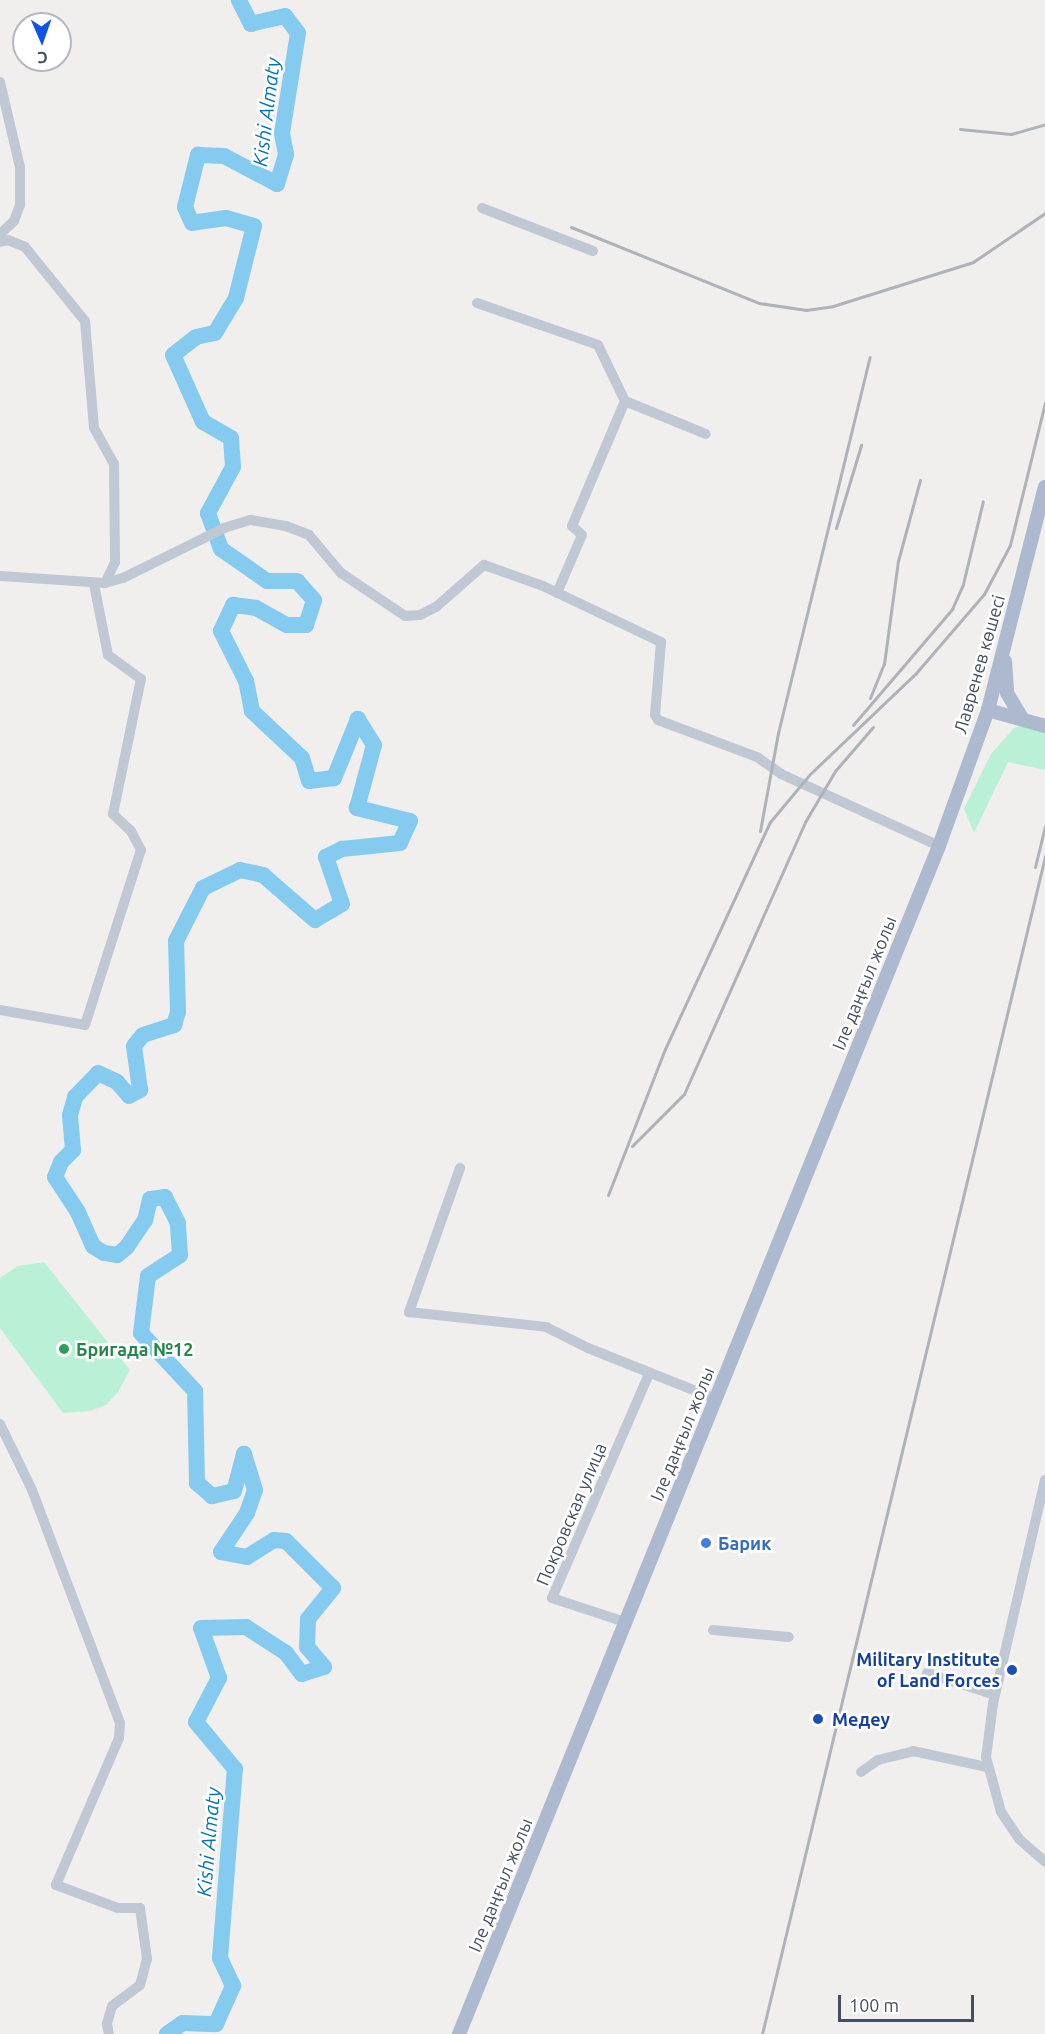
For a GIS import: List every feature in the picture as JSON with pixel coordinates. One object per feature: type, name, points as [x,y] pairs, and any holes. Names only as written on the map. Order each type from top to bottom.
[{"type":"main road","name":"Лавренев көшесі","points":[[939,847],[988,710],[1045,487]]},
{"type":"main road","points":[[1005,641],[1008,693],[1023,720]]},
{"type":"main road","points":[[988,710],[1045,726]]},
{"type":"main road","name":"Іле даңғыл жолы","points":[[459,2034],[939,847]]},
{"type":"street","points":[[0,81],[20,167],[20,205],[14,221],[0,234]]},
{"type":"street","points":[[482,208],[593,251]]},
{"type":"street","points":[[0,242],[8,240],[25,247],[86,321],[94,428],[114,464],[115,562],[99,584],[108,655],[141,679],[113,814],[131,831],[141,850],[85,1025],[0,1010]]},
{"type":"street","points":[[477,303],[598,345],[625,401],[706,434]]},
{"type":"street","points":[[556,593],[582,535],[572,526],[625,401]]},
{"type":"street","points":[[0,576],[99,584],[123,578],[224,528],[251,520],[286,526],[309,535],[341,573],[405,616],[420,615],[436,607],[484,566],[556,593],[661,642],[655,715],[658,720],[757,757],[781,774],[939,847]]},
{"type":"street","points":[[460,1168],[409,1311],[546,1327],[716,1399]]},
{"type":"street","name":"Покровская улица","points":[[625,1622],[552,1598],[650,1372]]},
{"type":"street","points":[[0,1424],[32,1490],[120,1723],[119,1738],[56,1885],[118,1908],[140,1908],[147,1959],[140,1985],[112,2006],[107,2024],[109,2034]]},
{"type":"street","points":[[1045,1480],[995,1695],[987,1740],[987,1767],[1004,1817],[1019,1839],[1045,1862]]},
{"type":"street","points":[[713,1630],[789,1637]]},
{"type":"street","points":[[927,1673],[995,1695]]},
{"type":"street","points":[[861,1772],[878,1760],[913,1751],[987,1767]]},
{"type":"green space","points":[[1023,726],[1045,730],[1045,770],[1008,762],[974,833],[964,809],[991,754],[1014,728]]},
{"type":"green space","name":"Бригада №12","points":[[44,1262],[130,1370],[118,1392],[106,1405],[90,1411],[63,1413],[0,1328],[0,1278],[18,1266]]},
{"type":"waterway","name":"Kіshі Almaty","points":[[167,2034],[183,2023],[216,2024],[233,1986],[220,1958],[235,1769],[196,1722],[219,1678],[201,1628],[246,1627],[286,1653],[302,1674],[324,1667],[307,1647],[308,1619],[333,1588],[286,1541],[274,1540],[247,1557],[221,1552],[247,1513],[255,1490],[244,1454],[234,1491],[212,1496],[197,1483],[195,1391],[141,1333],[148,1276],[180,1255],[178,1223],[165,1197],[150,1199],[145,1220],[127,1247],[117,1255],[104,1253],[93,1246],[78,1212],[55,1177],[61,1162],[73,1150],[70,1115],[75,1097],[98,1073],[117,1082],[129,1096],[140,1090],[134,1046],[143,1035],[174,1025],[178,1012],[176,941],[203,888],[240,870],[263,875],[315,920],[342,904],[326,857],[342,849],[400,843],[410,821],[357,808],[374,745],[358,719],[334,778],[309,781],[302,758],[252,711],[246,681],[221,631],[233,605],[256,608],[287,625],[306,625],[314,600],[297,581],[267,581],[221,549],[208,513],[233,467],[231,438],[203,422],[173,355],[196,337],[215,333],[236,298],[254,226],[226,218],[192,223],[185,207],[198,155],[224,156],[277,184],[286,154],[282,133],[298,33],[285,16],[251,24],[239,0]]},
{"type":"railway","points":[[960,129],[1011,134],[1045,124]]},
{"type":"railway","points":[[571,227],[759,303],[806,310],[833,306],[973,262],[1045,213]]},
{"type":"railway","points":[[760,831],[778,733],[870,357]]},
{"type":"railway","points":[[608,1195],[665,1049],[770,822],[810,774],[916,673],[984,594],[1010,545],[1045,402]]},
{"type":"railway","points":[[836,528],[861,445]]},
{"type":"railway","points":[[870,698],[884,664],[898,561],[920,480]]},
{"type":"railway","points":[[853,725],[952,609],[963,584],[983,501]]},
{"type":"railway","points":[[632,1146],[684,1094],[805,822],[835,771],[873,727]]},
{"type":"railway","points":[[1035,867],[1045,826]]},
{"type":"railway","points":[[762,2034],[1045,856]]},
{"type":"place","name":"Бригада №12","points":[[64,1349]]},
{"type":"place","name":"Барик","points":[[706,1543]]},
{"type":"place","name":"Military Institute of Land Forces","points":[[1012,1670]]},
{"type":"place","name":"Медеу","points":[[818,1719]]}]
